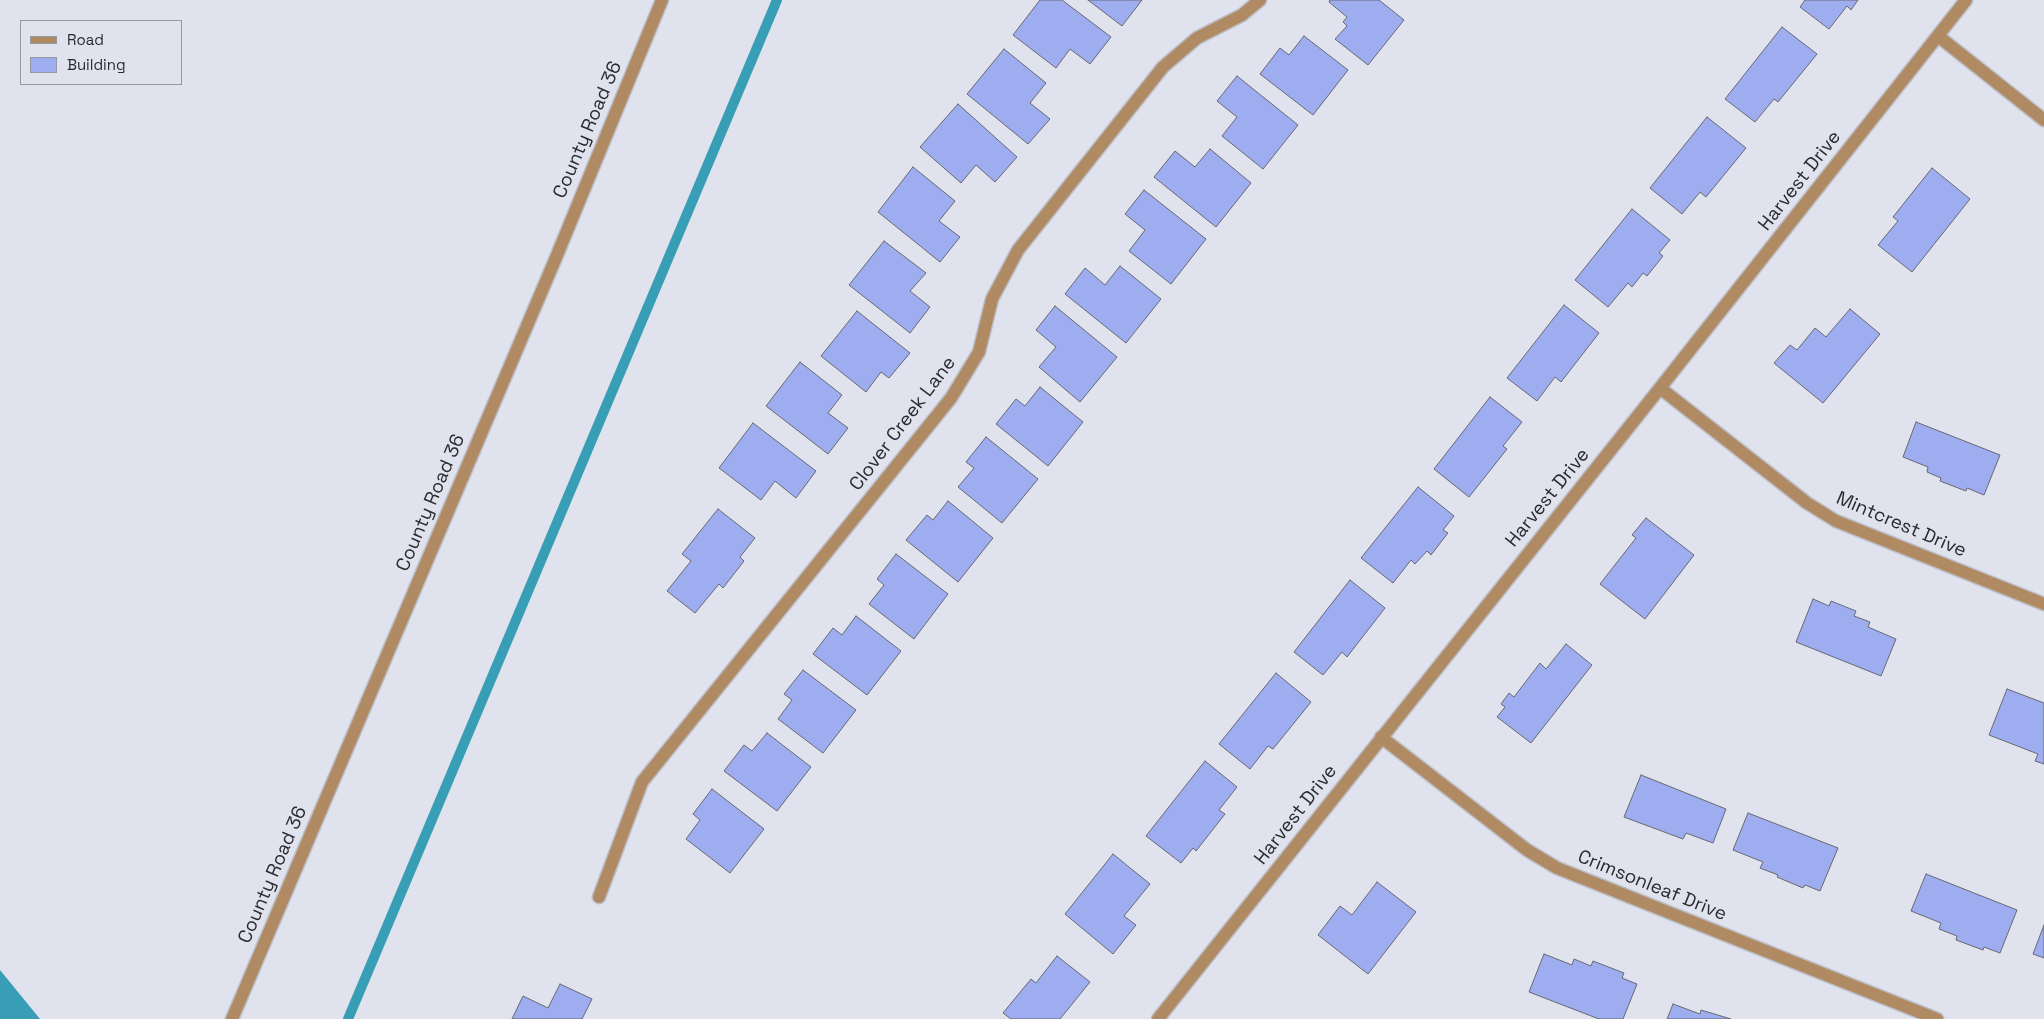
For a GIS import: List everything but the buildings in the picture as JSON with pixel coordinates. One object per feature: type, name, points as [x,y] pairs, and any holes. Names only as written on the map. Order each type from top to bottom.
[{"type":"street","name":"County Road 36","points":[[232,1019],[554,260],[662,0]]},
{"type":"street","name":"Clover Creek Lane","points":[[599,897],[642,782],[951,398],[979,352],[992,299],[1018,250],[1163,67],[1197,38],[1242,15],[1260,0]]},
{"type":"street","name":"Harvest Drive","points":[[1158,1019],[1966,0]]},
{"type":"street","points":[[1938,36],[2044,120]]},
{"type":"street","name":"Mintcrest Drive","points":[[1660,388],[1807,504],[1836,521],[2044,604]]},
{"type":"street","name":"Crimsonleaf Drive","points":[[1381,737],[1527,850],[1557,868],[1937,1019]]},
{"type":"water","points":[[0,970],[40,1019],[0,1019]]},
{"type":"waterway","points":[[348,1019],[777,0]]}]
